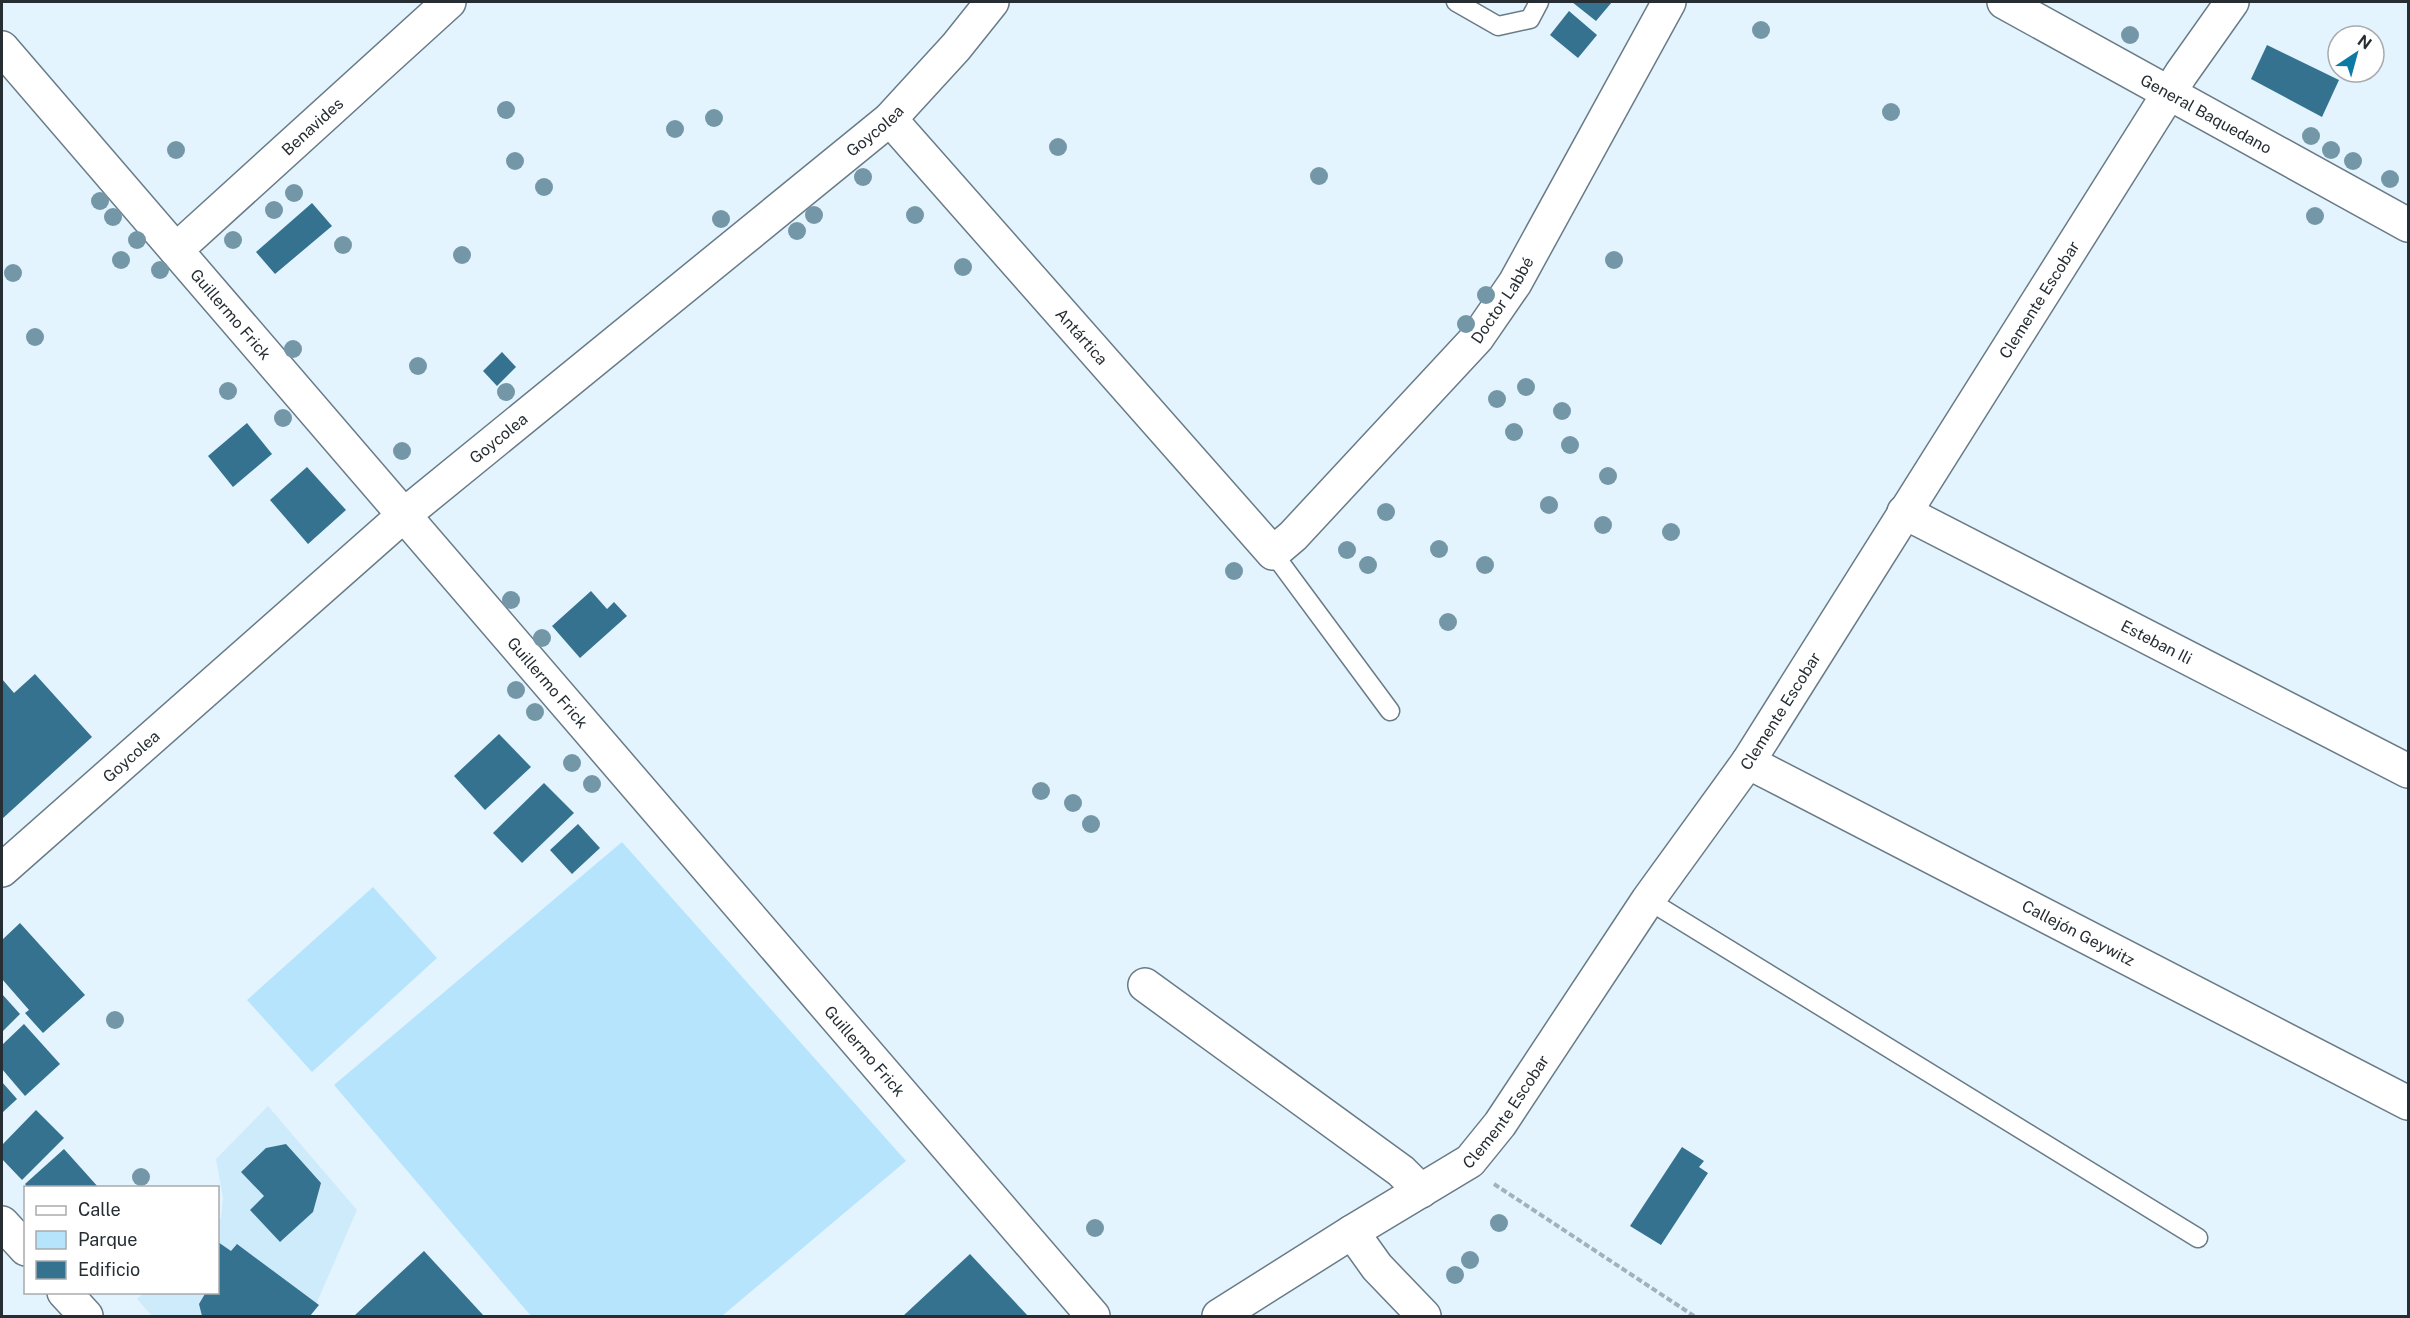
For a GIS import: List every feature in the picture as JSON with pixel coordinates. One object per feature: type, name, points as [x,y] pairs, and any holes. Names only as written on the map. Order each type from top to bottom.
[{"type":"street","name":"Benavides","points":[[176,250],[449,2]]},
{"type":"street","name":"Goycolea","points":[[2,870],[404,515],[890,119],[956,47],[992,2]]},
{"type":"street","name":"Doctor Labbé","points":[[1273,553],[1293,536],[1477,338],[1515,283],[1669,2]]},
{"type":"street","name":"General Baquedano","points":[[2004,2],[2409,225]]},
{"type":"street","name":"Clemente Escobar","points":[[1219,1317],[1352,1232],[1470,1161],[1500,1124],[1648,900],[1748,762],[2169,93],[2232,2]]},
{"type":"street","name":"Guillermo Frick","points":[[2,48],[1093,1317]]},
{"type":"street","name":"Antártica","points":[[890,119],[1273,553]]},
{"type":"street","name":"Esteban Ili","points":[[1904,512],[2409,771]]},
{"type":"street","name":"Callejón Geywitz","points":[[1748,762],[2409,1103]]},
{"type":"street","points":[[1145,985],[1401,1171],[1420,1191]]},
{"type":"street","points":[[2,1223],[24,1248]]},
{"type":"street","points":[[1352,1232],[1377,1267],[1424,1317]]},
{"type":"street","points":[[65,1294],[86,1317]]},
{"type":"lane","points":[[1456,2],[1498,26],[1530,19],[1539,2]]},
{"type":"lane","points":[[1273,553],[1390,711]]},
{"type":"lane","points":[[1648,900],[2198,1238]]},
{"type":"path","points":[[1470,1161],[1498,1188],[1694,1317]]},
{"type":"shaded area","points":[[268,1106],[357,1210],[311,1316],[152,1316],[137,1299],[142,1294],[219,1294],[219,1221],[223,1198],[216,1159]]},
{"type":"green space","points":[[622,842],[906,1161],[722,1316],[531,1316],[334,1085]]},
{"type":"green space","points":[[373,887],[437,958],[312,1072],[247,1000]]},
{"type":"building","points":[[1572,2],[1612,2],[1596,21]]},
{"type":"building","points":[[1569,11],[1597,35],[1578,58],[1550,35]]},
{"type":"building","points":[[2267,45],[2326,74],[2326,84],[2337,84],[2322,117],[2251,79]]},
{"type":"building","points":[[312,203],[332,226],[275,274],[256,252]]},
{"type":"building","points":[[502,352],[516,367],[497,386],[483,371]]},
{"type":"building","points":[[247,423],[272,454],[233,487],[208,456]]},
{"type":"building","points":[[307,467],[346,510],[308,544],[270,500]]},
{"type":"building","points":[[591,591],[607,609],[614,602],[627,616],[580,658],[552,626]]},
{"type":"building","points":[[35,674],[92,737],[2,819],[2,679],[14,693]]},
{"type":"building","points":[[499,734],[531,767],[485,810],[454,776]]},
{"type":"building","points":[[544,783],[574,813],[522,863],[493,833]]},
{"type":"building","points":[[578,824],[600,848],[572,874],[550,850]]},
{"type":"building","points":[[20,923],[85,995],[43,1033],[25,1013],[29,1010],[2,979],[2,940]]},
{"type":"building","points":[[2,994],[20,1014],[2,1032]]},
{"type":"building","points":[[24,1024],[60,1064],[25,1096],[2,1069],[2,1045]]},
{"type":"building","points":[[2,1082],[17,1099],[2,1113]]},
{"type":"building","points":[[36,1110],[64,1138],[22,1180],[2,1159],[2,1145]]},
{"type":"building","points":[[286,1144],[321,1183],[313,1212],[280,1242],[250,1210],[264,1196],[241,1172],[266,1148]]},
{"type":"building","points":[[1682,1147],[1704,1161],[1699,1167],[1708,1173],[1661,1245],[1630,1226]]},
{"type":"building","points":[[64,1149],[97,1186],[26,1186],[25,1184]]},
{"type":"building","points":[[219,1243],[231,1251],[237,1244],[319,1305],[310,1316],[202,1316],[199,1304],[205,1294],[219,1294]]},
{"type":"building","points":[[424,1251],[484,1316],[355,1315]]},
{"type":"building","points":[[970,1254],[1028,1316],[903,1316]]}]
